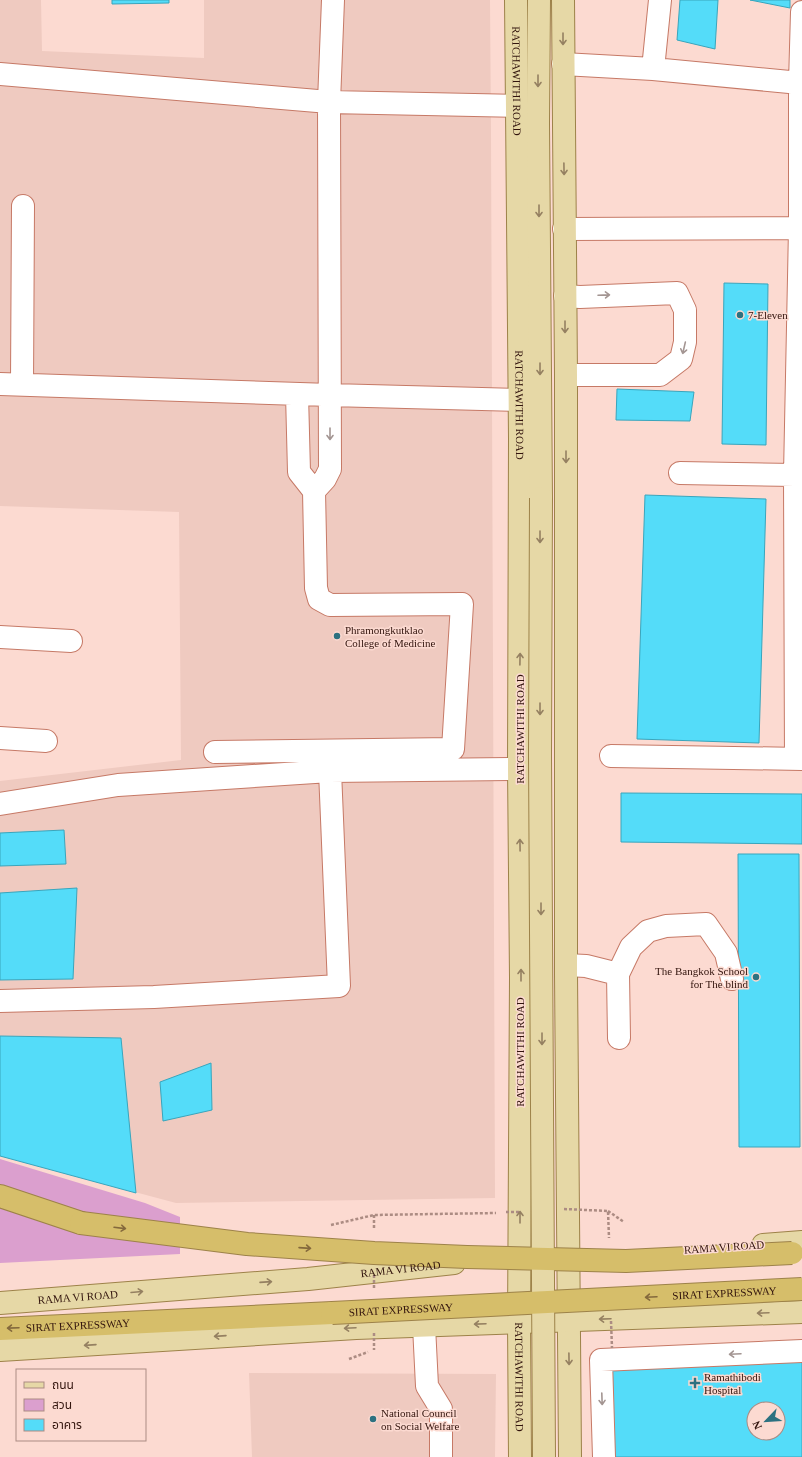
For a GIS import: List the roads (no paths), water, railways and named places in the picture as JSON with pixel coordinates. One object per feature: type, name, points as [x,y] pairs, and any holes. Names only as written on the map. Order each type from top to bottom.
[{"type":"highway","points":[[0,1196],[81,1223]]},
{"type":"highway","points":[[0,1211],[81,1223],[248,1244],[374,1253],[459,1257],[626,1261],[802,1253]]},
{"type":"highway","name":"SIRAT EXPRESSWAY","points":[[0,1329],[206,1320],[802,1289]]},
{"type":"main road","name":"RATCHAWITHI ROAD","points":[[516,0],[520,400],[520,1457]]},
{"type":"main road","points":[[539,0],[540,755],[544,1457]]},
{"type":"main road","points":[[563,0],[566,375],[566,965],[570,1457]]},
{"type":"main road","points":[[520,879],[566,876]]},
{"type":"main road","name":"RAMA VI ROAD","points":[[0,1303],[308,1279],[520,1256],[569,1255],[802,1242]]},
{"type":"main road","points":[[0,1350],[348,1328],[801,1313]]},
{"type":"main road","points":[[520,1428],[536,1416],[551,1411],[563,1416],[570,1424]]},
{"type":"street","points":[[314,491],[325,479],[330,469],[329,102],[333,0]]},
{"type":"street","points":[[652,69],[660,0]]},
{"type":"street","points":[[611,756],[799,759],[795,475],[801,228],[800,83],[802,12]]},
{"type":"street","points":[[563,64],[652,69],[800,83]]},
{"type":"street","points":[[0,74],[329,102],[517,106]]},
{"type":"street","points":[[22,384],[24,206]]},
{"type":"street","points":[[564,229],[801,228]]},
{"type":"street","points":[[565,296],[580,297],[677,293],[685,310],[685,342],[681,359],[660,375],[566,375]]},
{"type":"street","points":[[0,384],[520,400]]},
{"type":"street","points":[[215,752],[453,749],[462,604],[330,605],[319,599],[316,588],[314,491],[299,472],[298,394]]},
{"type":"street","points":[[680,473],[795,475]]},
{"type":"street","points":[[0,637],[71,641]]},
{"type":"street","points":[[0,738],[46,741]]},
{"type":"street","points":[[0,804],[118,785],[330,771],[519,769]]},
{"type":"street","points":[[0,1001],[154,997],[339,986],[330,771]]},
{"type":"street","points":[[619,1038],[618,974],[631,948],[648,931],[666,926],[706,924],[726,953],[732,979]]},
{"type":"street","points":[[566,965],[586,966],[618,974]]},
{"type":"street","points":[[424,1326],[427,1386],[441,1409],[440,1457]]},
{"type":"street","points":[[604,1457],[601,1360],[802,1350]]},
{"type":"place","name":"7-Eleven","points":[[740,315]]},
{"type":"place","name":"Phramongkutklao College of Medicine","points":[[337,636]]},
{"type":"place","name":"The Bangkok School for The blind","points":[[756,977]]},
{"type":"place","name":"Ramathibodi Hospital","points":[[695,1383]]},
{"type":"place","name":"National Council on Social Welfare","points":[[373,1419]]}]
